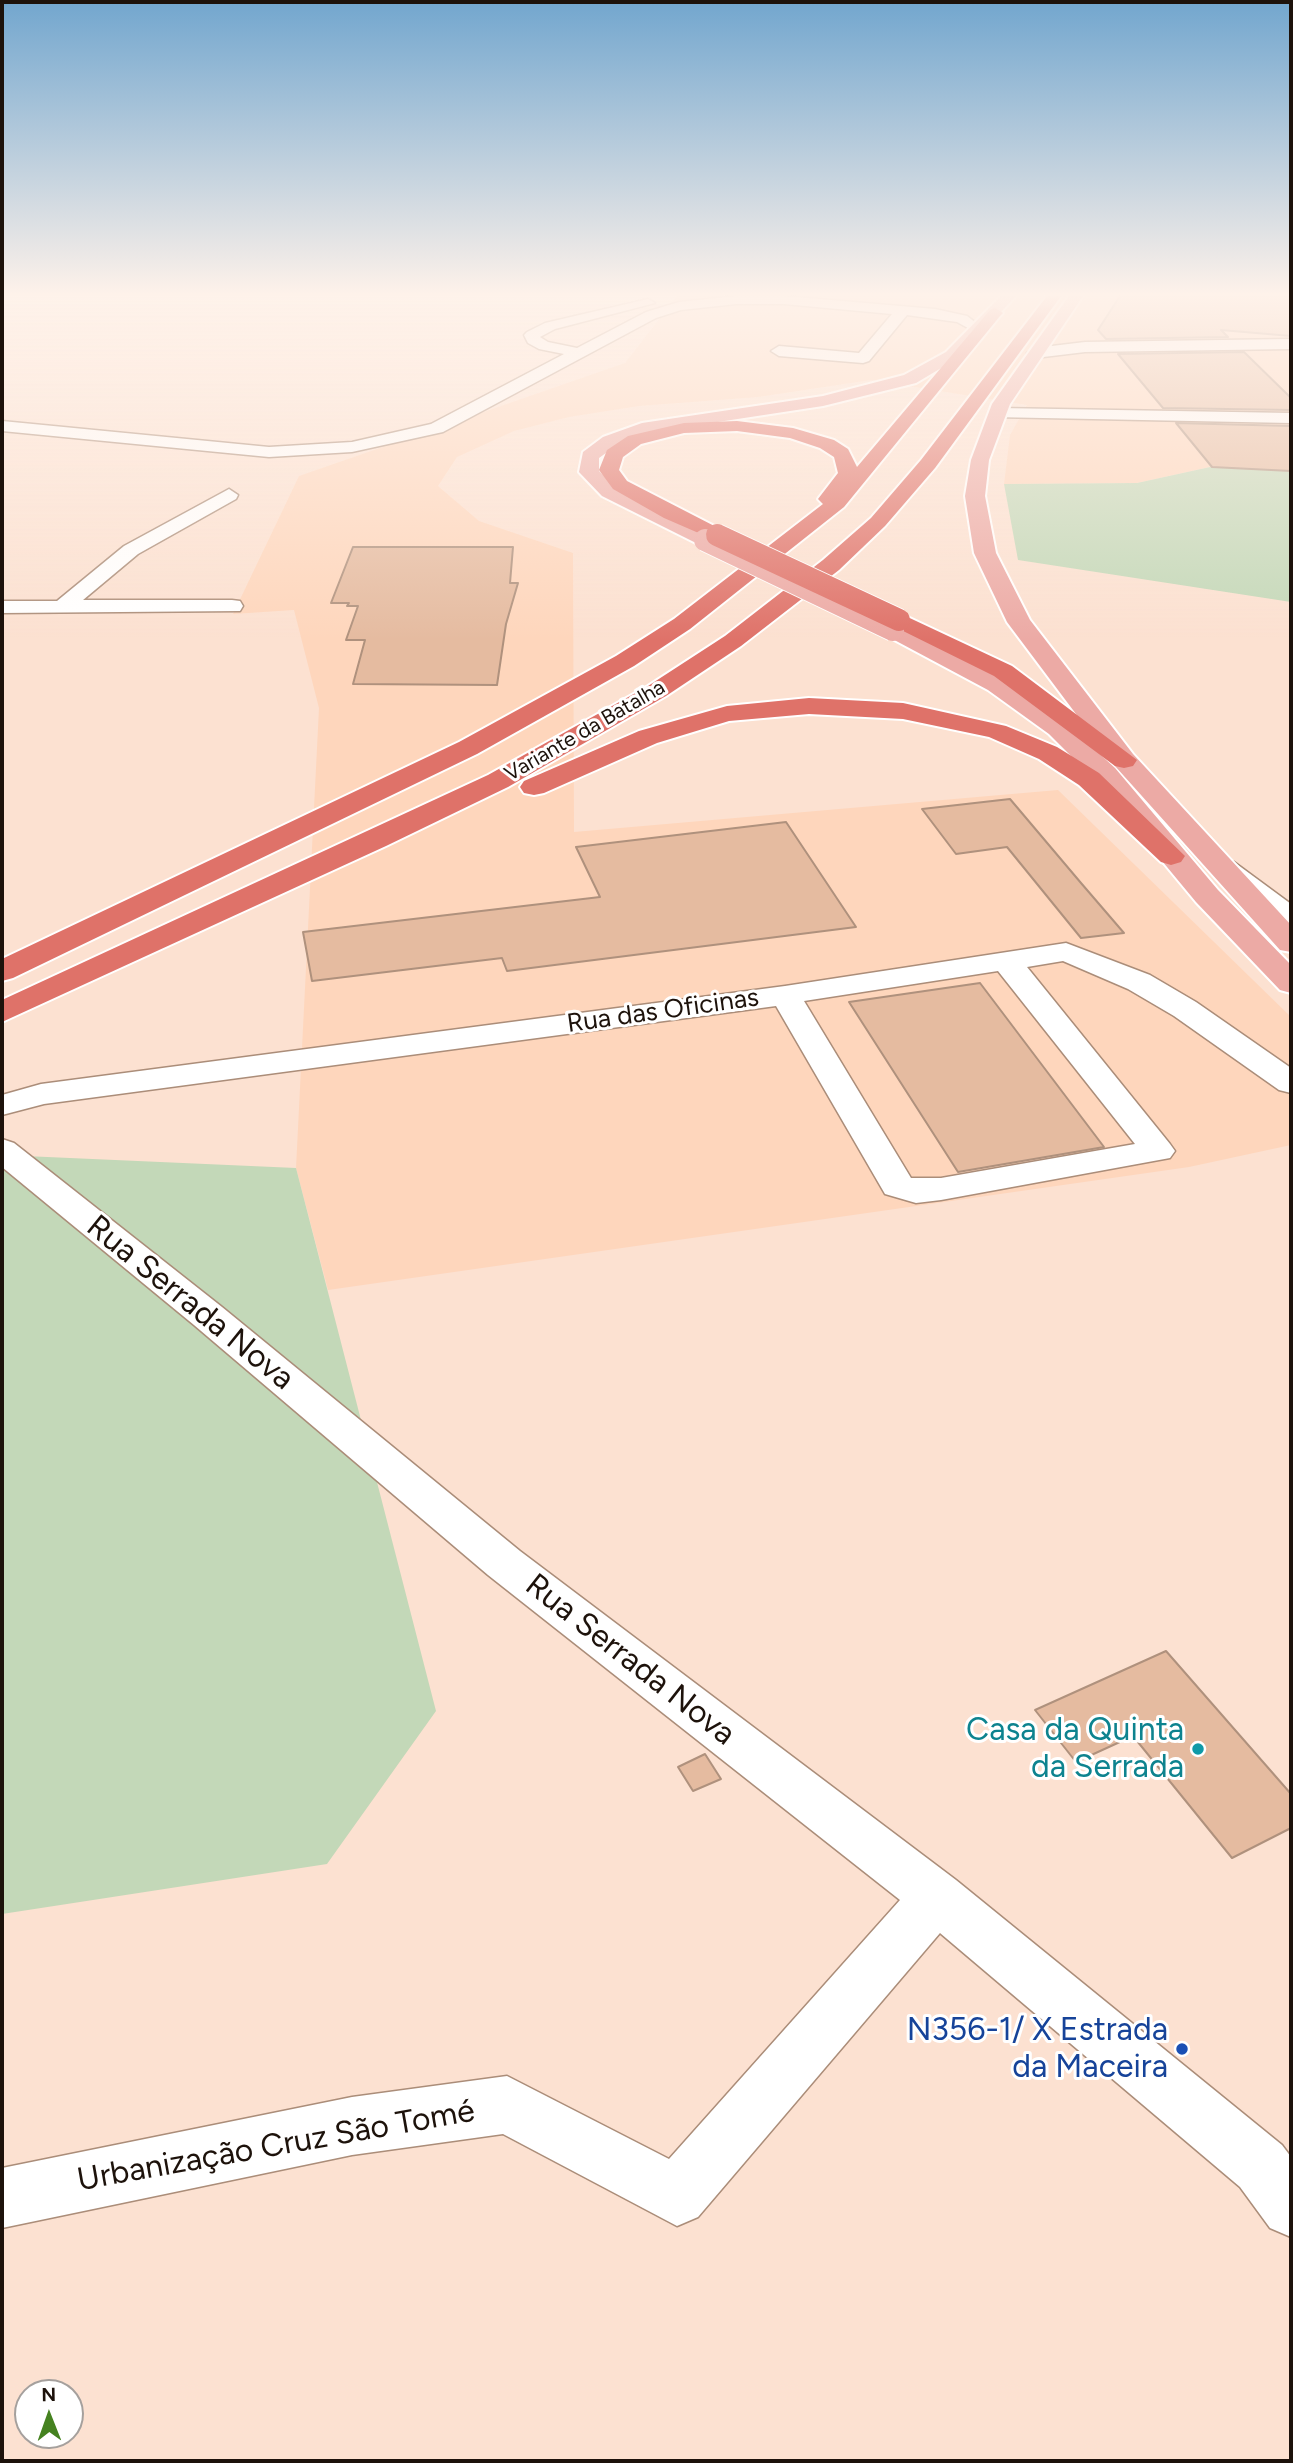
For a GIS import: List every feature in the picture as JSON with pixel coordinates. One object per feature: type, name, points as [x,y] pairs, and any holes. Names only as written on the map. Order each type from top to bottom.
[{"type":"highway","points":[[2,971],[395,784],[527,717],[625,661],[682,624],[838,503],[916,411]]},
{"type":"highway","name":"Variante da Batalha","points":[[2,984],[337,834],[480,766],[658,665],[751,600],[840,528],[943,411]]},
{"type":"highway","name":"Variante da Batalha","points":[[2,1012],[498,781],[657,691],[733,640],[831,565],[900,498],[966,411]]},
{"type":"highway","points":[[543,782],[719,675],[851,573],[930,493],[998,411]]},
{"type":"highway","points":[[711,538],[620,485],[609,470],[614,454],[643,437],[698,426],[761,428],[819,441],[841,453],[846,461],[848,474],[806,528]]},
{"type":"highway","points":[[896,625],[1003,671],[1124,760]]},
{"type":"highway","points":[[62,986],[217,934],[340,881],[543,782],[665,730],[727,714],[809,706],[903,711],[997,732],[1048,753],[1089,779],[1171,856]]},
{"type":"main road","points":[[756,411],[648,427],[617,438],[593,452],[589,461],[589,472],[600,486],[624,501],[711,538],[896,625],[998,685],[1058,729],[1105,774],[1171,856],[1291,983]]},
{"type":"main road","points":[[999,411],[975,481],[977,520],[985,553],[1019,622],[1124,760],[1291,943]]},
{"type":"street","points":[[2,426],[269,452],[352,447],[437,428],[470,411]]},
{"type":"street","points":[[1086,411],[1291,418]]},
{"type":"street","points":[[62,607],[131,550],[229,495]]},
{"type":"street","points":[[2,607],[232,606]]},
{"type":"street","points":[[1220,865],[1291,917]]},
{"type":"street","name":"Rua das Oficinas","points":[[2,1105],[41,1094],[785,995],[1066,952],[1139,982],[1208,1024],[1291,1083]]},
{"type":"street","points":[[785,995],[898,1186],[916,1192],[941,1189],[1158,1151],[1006,961]]},
{"type":"street","name":"Rua Serrada Nova","points":[[2,1150],[208,1316],[503,1563],[937,1897],[1281,2185]]},
{"type":"street","name":"Urbanização Cruz São Tomé","points":[[2,2197],[352,2126],[507,2105],[677,2196],[937,1897]]},
{"type":"shaded area","points":[[487,411],[608,411],[569,417],[514,431],[457,457],[438,486],[479,521],[573,553],[574,832],[1058,790],[1291,1017],[1291,1145],[1189,1167],[328,1290],[296,1168],[319,708],[294,610],[233,614],[299,476]]},
{"type":"shaded area","points":[[1024,411],[1291,411],[1291,471],[1210,467],[1137,483],[1004,484],[1010,435]]},
{"type":"green space","points":[[1210,467],[1291,471],[1291,602],[1018,560],[1004,484],[1137,483]]},
{"type":"green space","points":[[2,1155],[296,1168],[436,1711],[327,1864],[2,1914]]},
{"type":"building","points":[[1176,423],[1291,426],[1291,471],[1212,467]]},
{"type":"building","points":[[353,547],[513,547],[510,583],[518,583],[506,624],[497,685],[353,684],[365,640],[346,640],[358,606],[331,603]]},
{"type":"building","points":[[1010,799],[1124,933],[1081,938],[1007,847],[956,854],[922,809]]},
{"type":"building","points":[[786,822],[856,927],[507,971],[502,958],[312,981],[303,932],[600,897],[576,847]]},
{"type":"building","points":[[980,983],[1104,1147],[958,1172],[849,1002]]},
{"type":"building","name":"Casa da Quinta da Serrada","points":[[1166,1651],[1291,1794],[1291,1828],[1232,1858],[1133,1736],[1076,1762],[1035,1710]]},
{"type":"building","points":[[705,1754],[721,1779],[693,1791],[678,1767]]},
{"type":"place","name":"Casa da Quinta da Serrada","points":[[1198,1749]]},
{"type":"place","name":"N356-1/ X Estrada da Maceira","points":[[1182,2049]]}]
